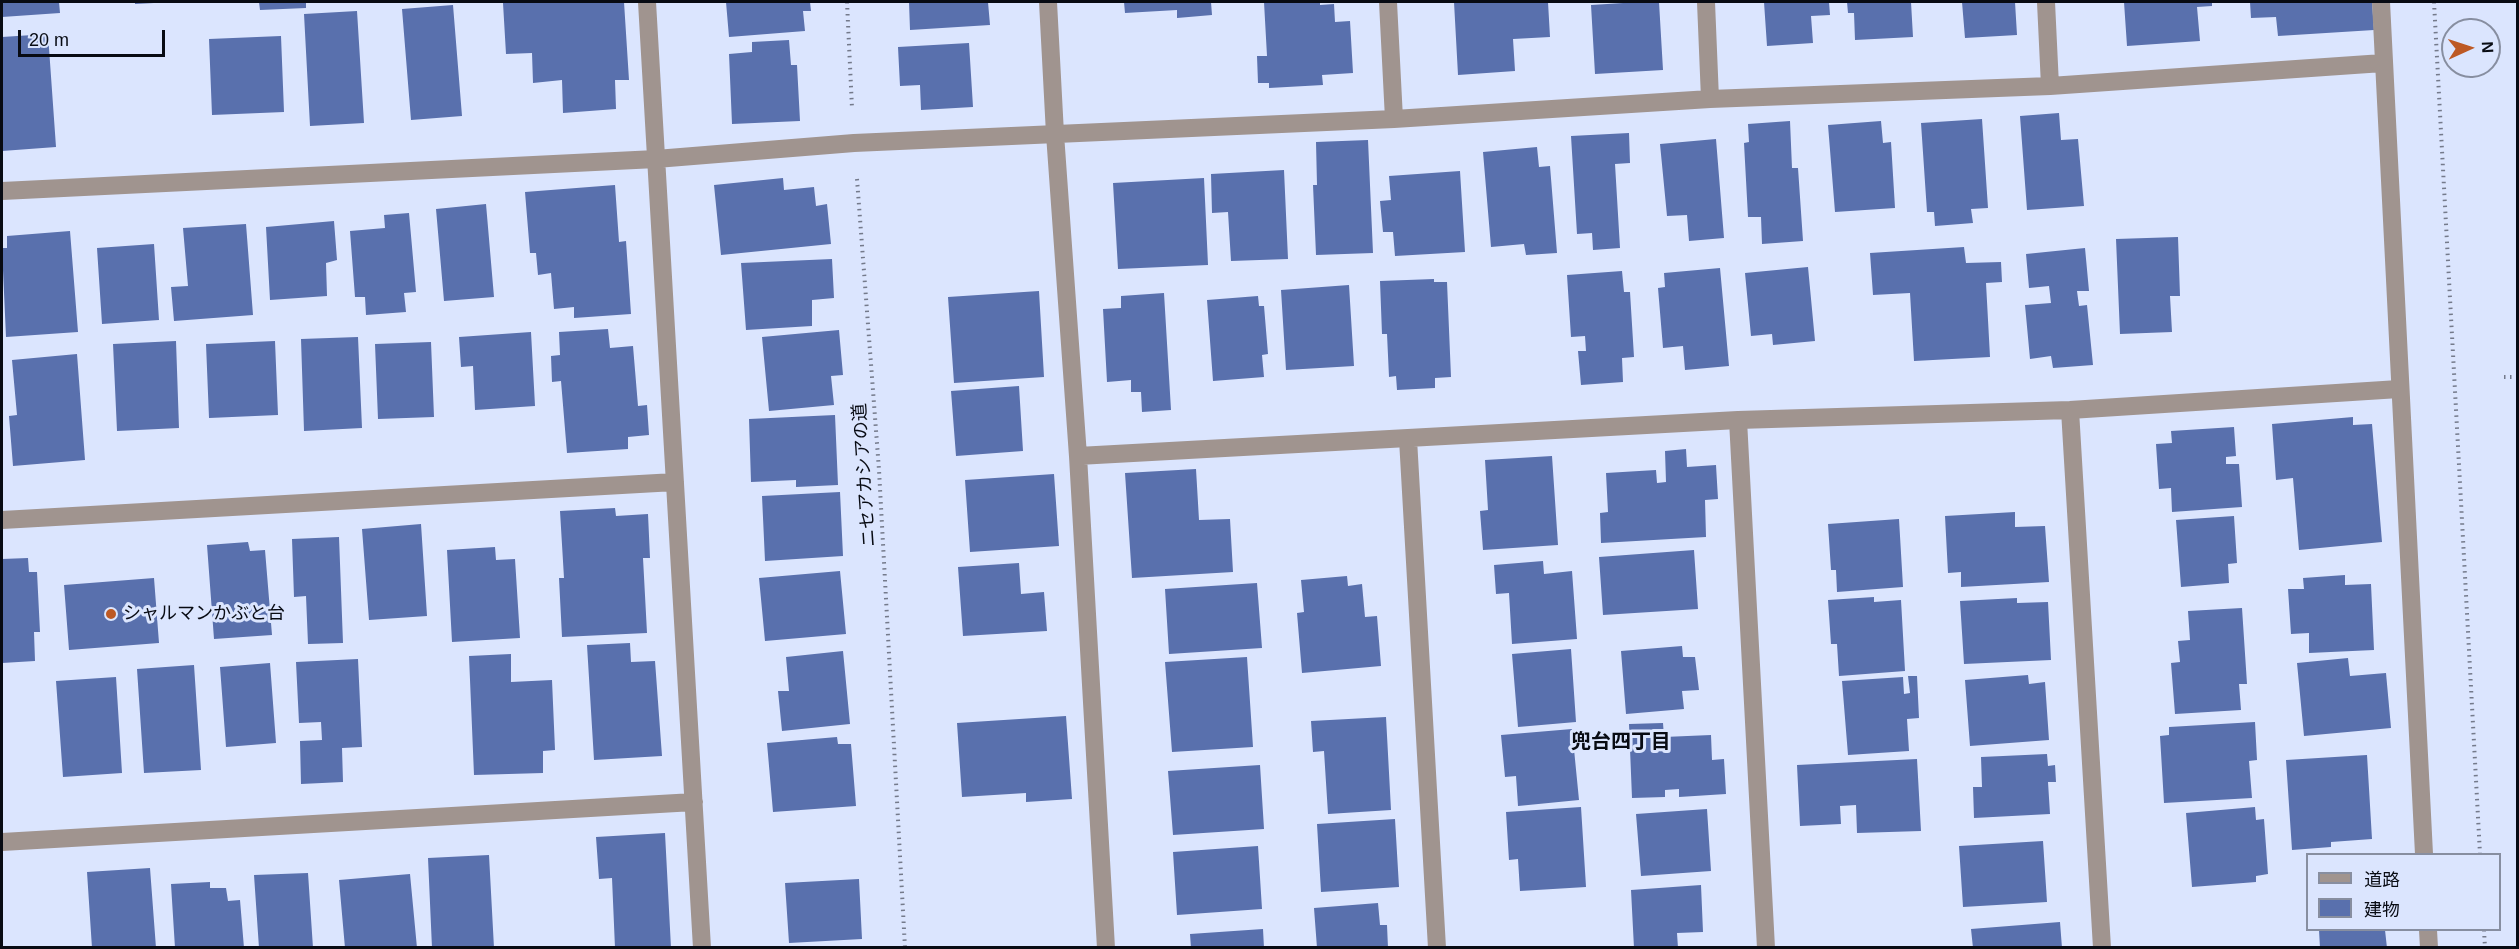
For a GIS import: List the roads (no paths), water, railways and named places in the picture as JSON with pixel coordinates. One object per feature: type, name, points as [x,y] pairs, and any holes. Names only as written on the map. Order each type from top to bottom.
[{"type":"street","points":[[647,2],[702,948]]},
{"type":"street","points":[[1048,2],[1078,456],[1106,948]]},
{"type":"street","points":[[1388,2],[1394,119]]},
{"type":"street","points":[[1706,2],[1710,99]]},
{"type":"street","points":[[2046,2],[2050,86]]},
{"type":"street","points":[[2381,2],[2424,853]]},
{"type":"street","points":[[2,191],[656,159],[854,143],[1394,119],[1710,99],[2050,86],[2384,63]]},
{"type":"street","points":[[1078,456],[1738,420],[2070,410],[2399,389]]},
{"type":"street","points":[[2070,410],[2102,948]]},
{"type":"street","points":[[1738,420],[1766,948]]},
{"type":"street","points":[[1408,439],[1437,948]]},
{"type":"street","points":[[2,520],[675,482]]},
{"type":"street","points":[[2,842],[694,802]]},
{"type":"street","points":[[2428,931],[2429,948]]},
{"type":"place","name":"シャルマンかぶと台","points":[[111,614]]},
{"type":"district","name":"兜台四丁目","points":[[1621,742]]}]
